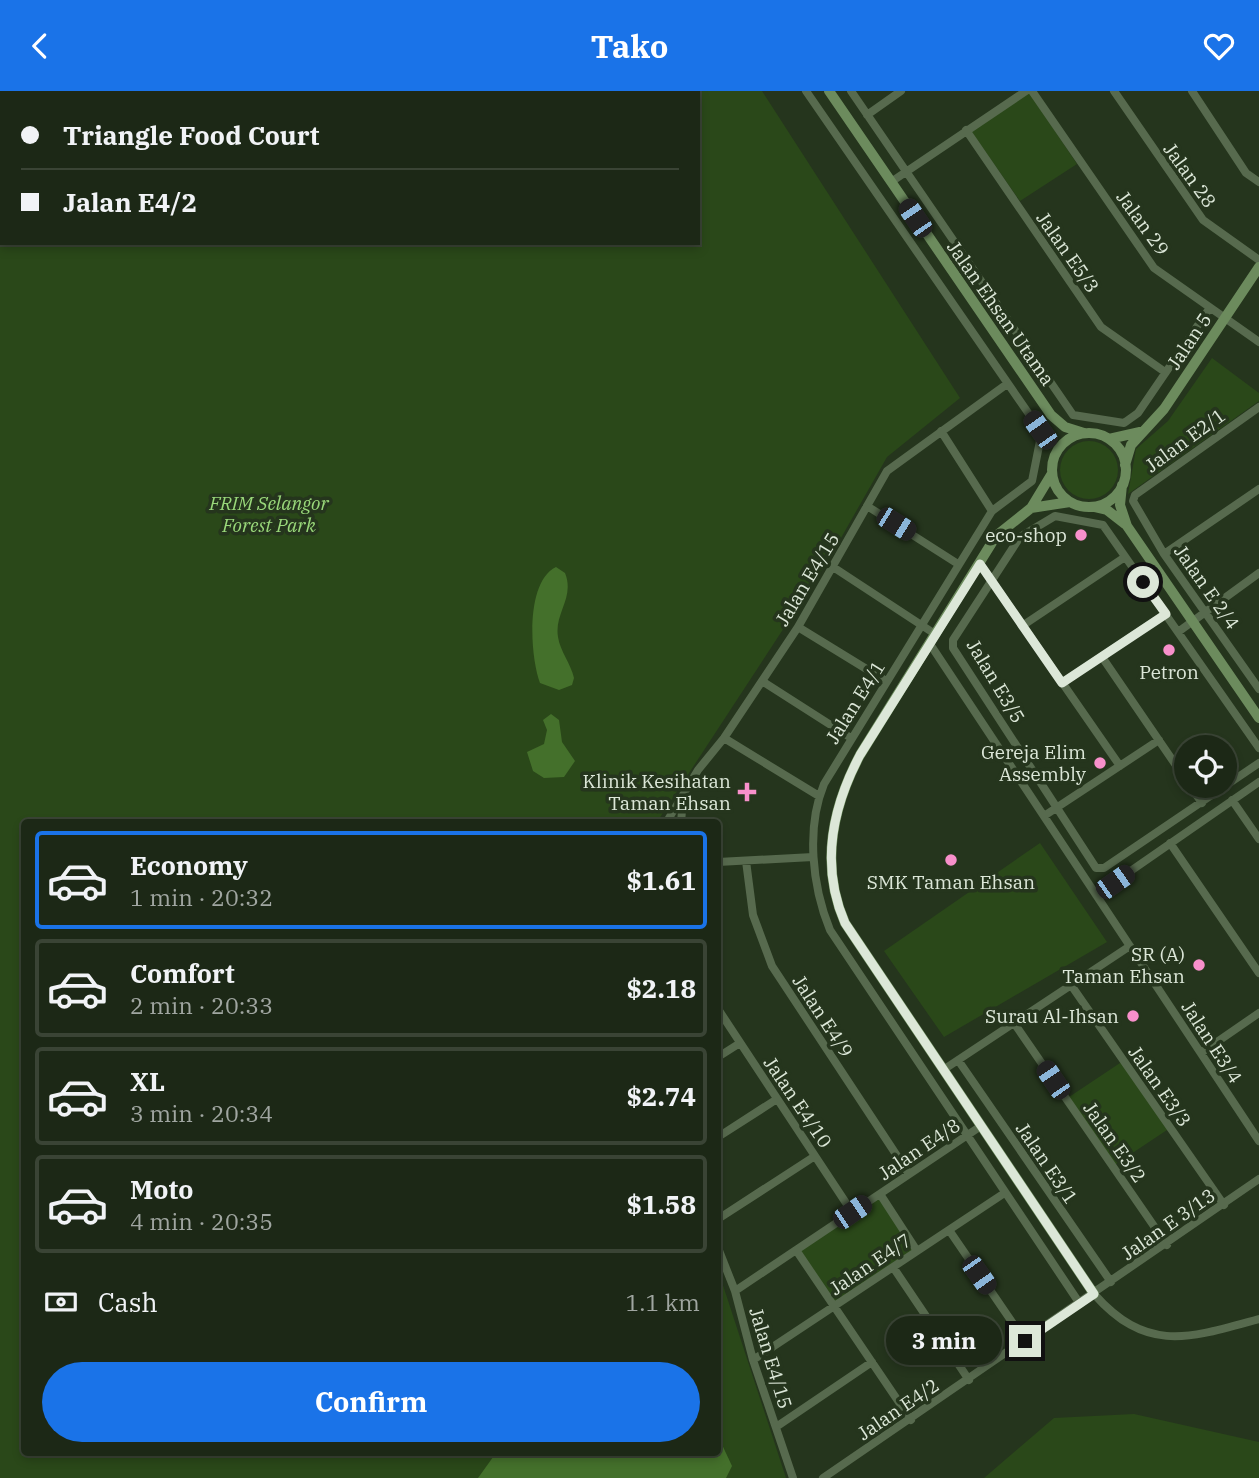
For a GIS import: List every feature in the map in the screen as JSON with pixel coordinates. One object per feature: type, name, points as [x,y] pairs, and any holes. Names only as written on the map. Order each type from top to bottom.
[{"type":"street","name":"Jalan E4/1","points":[[806,91],[1040,430],[1041,443],[1032,481],[992,511],[851,738],[819,796],[813,857],[823,914],[830,930],[1003,1194],[1080,1304]]},
{"type":"street","name":"Jalan Ehsan Utama","points":[[829,91],[968,298],[1051,415],[1065,427],[1084,433]]},
{"type":"street","points":[[851,91],[1073,415],[1124,423],[1138,413],[1209,309]]},
{"type":"street","points":[[867,115],[901,91]]},
{"type":"street","points":[[891,182],[1026,91]]},
{"type":"street","name":"Jalan 29","points":[[1032,91],[1154,268],[1259,342]]},
{"type":"street","name":"Jalan 28","points":[[1114,91],[1203,220],[1259,260]]},
{"type":"street","points":[[1192,91],[1246,173],[1259,182]]},
{"type":"street","name":"Jalan E5/3","points":[[966,130],[1101,327],[1165,372]]},
{"type":"street","name":"Jalan 5","points":[[1125,465],[1131,445],[1164,409],[1259,267]]},
{"type":"street","points":[[956,307],[968,298]]},
{"type":"street","name":"Jalan E4/15","points":[[668,819],[798,627],[891,466],[1007,384]]},
{"type":"street","name":"Jalan E2/1","points":[[1133,501],[1135,495],[1259,407]]},
{"type":"street","name":"Jalan Ehsan Utama","points":[[1051,415],[1057,449]]},
{"type":"street","points":[[1143,430],[1128,437],[1109,439],[1084,433],[1066,440],[1057,449],[1051,475],[1031,508],[1002,529],[860,755],[840,797],[832,830],[836,900],[845,923],[1094,1294],[1126,1324],[1157,1336],[1194,1336],[1259,1319]]},
{"type":"street","points":[[941,431],[992,511]]},
{"type":"street","points":[[1109,439],[1119,449],[1125,465],[1119,491],[1120,505],[1127,526],[1259,719]]},
{"type":"street","points":[[1051,475],[1056,488],[1070,502]]},
{"type":"street","points":[[1093,507],[1110,500],[1122,485]]},
{"type":"street","points":[[1164,554],[1259,489]]},
{"type":"street","name":"Jalan E 2/4","points":[[1133,501],[1164,554],[1259,689]]},
{"type":"street","points":[[1031,508],[1070,502],[1107,510],[1127,526]]},
{"type":"street","points":[[867,506],[958,563]]},
{"type":"street","points":[[990,580],[1020,537],[1055,516],[1103,525],[1259,748]]},
{"type":"street","points":[[1022,626],[1125,557]]},
{"type":"street","points":[[980,564],[1120,766]]},
{"type":"street","name":"Jalan E3/4","points":[[833,567],[922,623],[1044,816],[1259,1142]]},
{"type":"street","points":[[1178,632],[1259,573]]},
{"type":"street","name":"Jalan E3/5","points":[[990,580],[953,641],[953,648],[1096,867],[1104,868],[1202,803]]},
{"type":"street","points":[[1062,683],[1166,614]]},
{"type":"street","points":[[798,627],[886,681]]},
{"type":"street","points":[[1101,657],[1174,763]]},
{"type":"street","points":[[762,681],[851,738]]},
{"type":"street","points":[[724,738],[819,796]]},
{"type":"street","points":[[1044,816],[1159,740]]},
{"type":"street","points":[[1198,798],[1202,803],[1259,762]]},
{"type":"street","points":[[1096,895],[1259,782]]},
{"type":"street","points":[[681,819],[683,794]]},
{"type":"street","points":[[1232,800],[1259,839]]},
{"type":"street","points":[[1170,843],[1259,973]]},
{"type":"street","points":[[721,862],[813,857]]},
{"type":"street","name":"Jalan E4/9","points":[[746,860],[753,915],[772,966],[909,1174]]},
{"type":"street","points":[[830,930],[845,923]]},
{"type":"street","points":[[943,1070],[1130,946]]},
{"type":"street","name":"Jalan E3/3","points":[[1071,985],[1224,1205]]},
{"type":"street","points":[[1201,1053],[1259,1013]]},
{"type":"street","name":"Jalan E4/10","points":[[721,1014],[852,1212]]},
{"type":"street","name":"Jalan E3/2","points":[[1014,1023],[1167,1245]]},
{"type":"street","points":[[721,1055],[740,1043]]},
{"type":"street","name":"Jalan E3/1","points":[[958,1060],[1111,1282]]},
{"type":"street","points":[[721,1135],[777,1099]]},
{"type":"street","name":"Jalan E4/8","points":[[735,1291],[981,1126]]},
{"type":"street","points":[[721,1217],[815,1156]]},
{"type":"street","name":"Jalan E 3/13","points":[[1094,1294],[1259,1179]]},
{"type":"street","points":[[880,1194],[917,1251]]},
{"type":"street","name":"Jalan E4/7","points":[[753,1360],[1003,1194]]},
{"type":"street","points":[[949,1230],[1025,1341]]},
{"type":"street","points":[[796,1250],[911,1420]]},
{"type":"street","name":"Jalan E4/15","points":[[721,1256],[735,1291],[753,1360],[793,1478]]},
{"type":"street","points":[[893,1267],[969,1380]]},
{"type":"street","name":"Jalan E4/2","points":[[823,1478],[1094,1294]]},
{"type":"street","points":[[776,1427],[872,1362]]},
{"type":"green space","name":"FRIM Selangor Forest Park","points":[[700,91],[762,91],[960,398],[887,457],[829,559],[659,819],[21,819],[21,1456],[721,1456],[721,1279],[786,1478],[0,1478],[0,245],[700,245]]},
{"type":"green space","points":[[1029,92],[1077,164],[1020,201],[971,131]]},
{"type":"green space","points":[[1212,358],[1259,393],[1259,401],[1128,494],[1136,449],[1168,421]]},
{"type":"green space","points":[[1083,441],[1095,441],[1110,449],[1118,464],[1118,476],[1110,491],[1095,499],[1083,499],[1068,491],[1060,476],[1060,464],[1068,449]]},
{"type":"green space","points":[[1040,843],[1107,942],[944,1037],[884,951]]},
{"type":"green space","points":[[1123,1061],[1170,1128],[1113,1166],[1066,1099]]},
{"type":"green space","points":[[880,1194],[917,1251],[834,1306],[796,1250]]},
{"type":"green space","points":[[1134,1414],[1259,1442],[1259,1478],[984,1478],[1054,1418]]},
{"type":"shaded area","points":[[556,567],[565,573],[568,590],[559,620],[558,637],[574,678],[572,685],[559,690],[540,683],[532,638],[539,588],[546,575]]},
{"type":"shaded area","points":[[551,714],[559,720],[562,742],[575,761],[564,777],[544,778],[533,771],[527,752],[544,744],[547,730],[543,720]]},
{"type":"shaded area","points":[[721,1442],[732,1466],[726,1478],[478,1478],[494,1456],[721,1456]]},
{"type":"place","name":"eco-shop","points":[[1081,535]]},
{"type":"place","name":"Petron","points":[[1169,650]]},
{"type":"place","name":"Gereja Elim Assembly","points":[[1100,763]]},
{"type":"place","name":"Klinik Kesihatan Taman Ehsan","points":[[747,792]]},
{"type":"place","name":"SMK Taman Ehsan","points":[[951,860]]},
{"type":"place","name":"SR (A) Taman Ehsan","points":[[1199,965]]},
{"type":"place","name":"Surau Al-Ihsan","points":[[1133,1016]]},
{"type":"route","points":[[1025,1341],[1094,1294],[845,923],[836,900],[832,875],[832,830],[844,786],[860,755],[980,564],[1062,683],[1166,614],[1143,582]]}]
